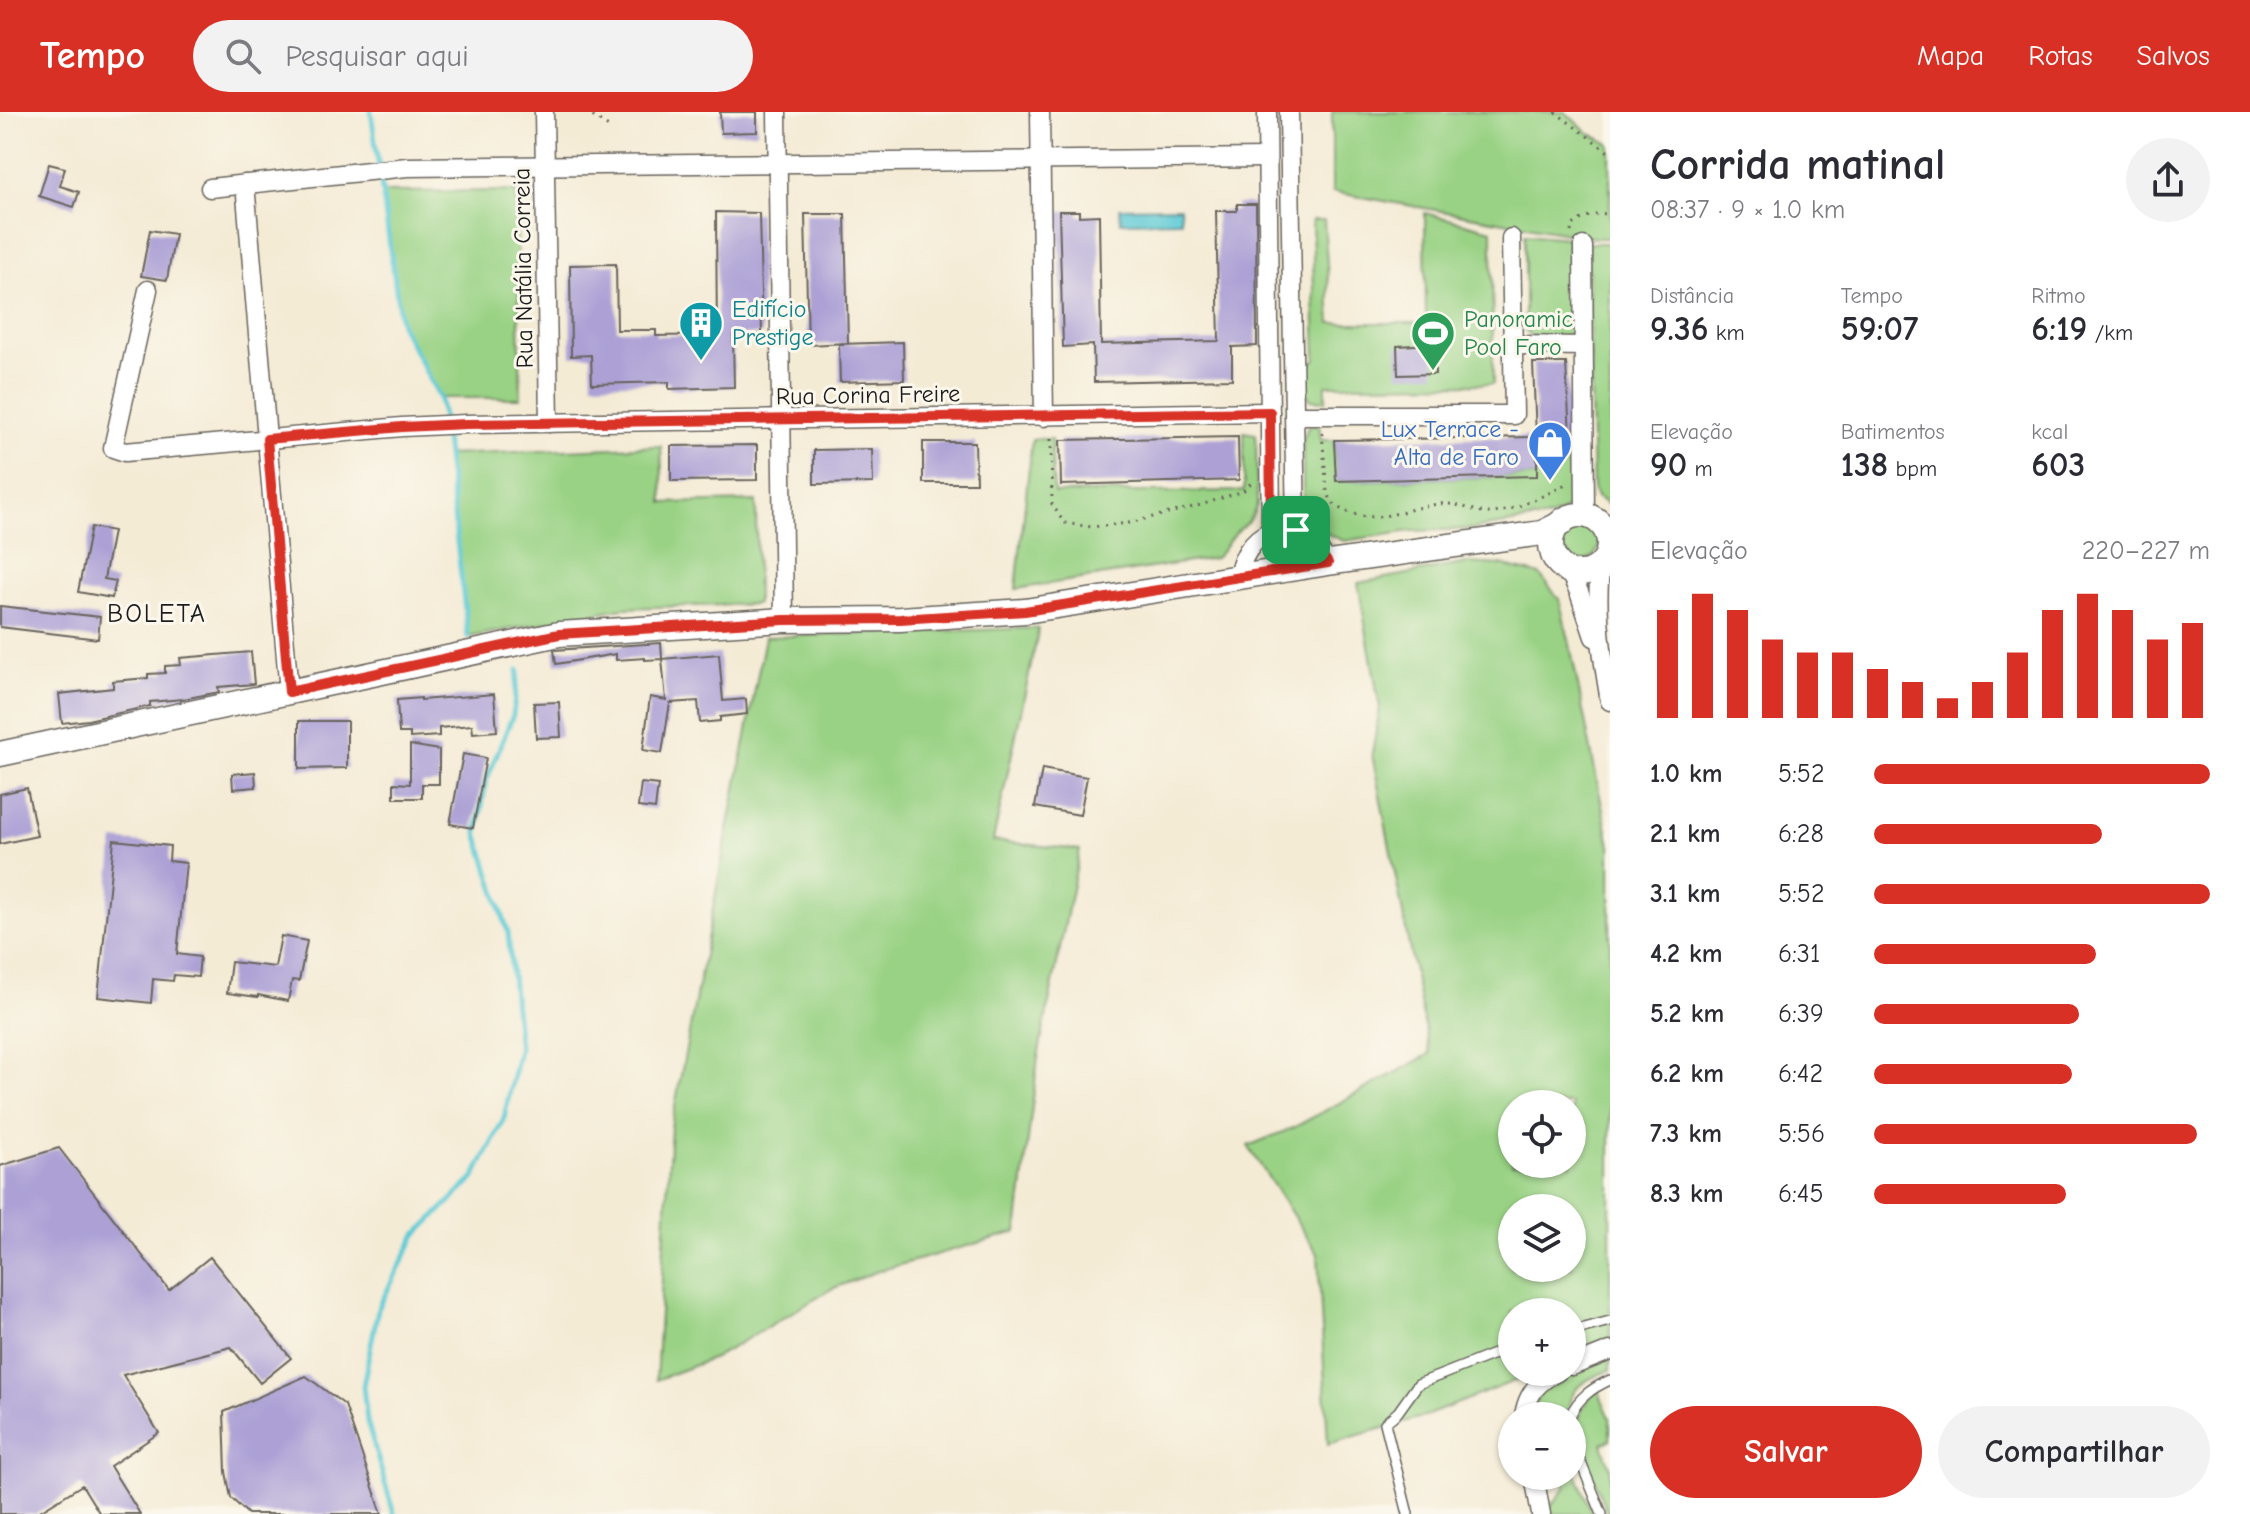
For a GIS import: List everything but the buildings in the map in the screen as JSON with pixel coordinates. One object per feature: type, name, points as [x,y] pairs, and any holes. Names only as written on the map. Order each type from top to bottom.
[{"type":"street","name":"Rua Natália Correia","points":[[544,112],[549,423]]},
{"type":"street","points":[[777,112],[784,620]]},
{"type":"street","points":[[1040,112],[1044,417]]},
{"type":"street","points":[[1267,112],[1271,531]]},
{"type":"street","points":[[1289,112],[1296,530]]},
{"type":"street","points":[[210,188],[400,167],[1267,158]]},
{"type":"street","points":[[245,184],[289,692]]},
{"type":"street","points":[[1294,415],[1514,415],[1511,238]]},
{"type":"street","points":[[1583,246],[1589,520],[1609,539],[1599,578],[1609,693]]},
{"type":"street","name":"Rua Corina Freire","points":[[148,290],[113,448],[125,452],[461,424],[1270,412]]},
{"type":"street","points":[[1513,345],[1583,346]]},
{"type":"street","points":[[0,754],[559,634],[784,620],[900,619],[1025,611],[1542,533],[1589,520]]},
{"type":"street","points":[[1589,520],[1553,534],[1552,552],[1565,568],[1591,624],[1609,693]]},
{"type":"street","points":[[1238,578],[1247,550],[1271,531],[1296,530],[1315,544],[1328,563]]},
{"type":"street","points":[[1449,546],[1542,552],[1576,573],[1591,571],[1606,558]]},
{"type":"street","points":[[1586,1360],[1610,1351]]},
{"type":"street","points":[[1537,1490],[1541,1514]]},
{"type":"lane","points":[[1586,1327],[1610,1321]]},
{"type":"lane","points":[[1408,1514],[1385,1423],[1398,1412],[1418,1384],[1498,1353]]},
{"type":"lane","points":[[1577,1402],[1588,1391],[1610,1380]]},
{"type":"lane","points":[[1586,1475],[1602,1514]]},
{"type":"path","points":[[586,112],[610,128]]},
{"type":"path","points":[[1555,112],[1610,153]]},
{"type":"path","points":[[1583,246],[1570,243],[1572,226],[1589,216],[1610,214]]},
{"type":"path","points":[[1323,414],[1330,500],[1342,510],[1358,516],[1394,516],[1444,503],[1485,513],[1497,512],[1526,503],[1575,478]]},
{"type":"path","points":[[1051,439],[1052,504],[1064,523],[1092,527],[1129,523],[1243,491],[1257,477]]},
{"type":"green space","points":[[1332,112],[1565,112],[1589,133],[1610,144],[1610,238],[1332,192]]},
{"type":"green space","points":[[516,191],[521,398],[440,398],[401,325],[382,192]]},
{"type":"green space","points":[[1425,213],[1492,230],[1493,384],[1326,385],[1326,401],[1311,400],[1301,385],[1302,372],[1316,359],[1312,220],[1324,220],[1331,323],[1426,323]]},
{"type":"green space","points":[[1525,234],[1567,238],[1572,333],[1566,337],[1531,336],[1525,330]]},
{"type":"green space","points":[[1588,243],[1610,243],[1610,506],[1597,497],[1593,489]]},
{"type":"green space","points":[[1319,424],[1321,440],[1334,440],[1337,481],[1537,476],[1537,454],[1575,453],[1572,506],[1551,517],[1473,529],[1411,531],[1344,541],[1321,531],[1307,516],[1303,506],[1303,439],[1308,427]]},
{"type":"green space","points":[[1244,432],[1256,434],[1257,505],[1249,520],[1215,558],[1016,589],[1032,439],[1051,439],[1054,493],[1244,491]]},
{"type":"green space","points":[[661,446],[663,503],[756,501],[757,604],[622,608],[468,637],[447,455]]},
{"type":"green space","points":[[1581,525],[1594,530],[1599,543],[1594,556],[1581,561],[1568,556],[1563,543],[1568,530]]},
{"type":"green space","points":[[1467,563],[1501,565],[1540,575],[1559,599],[1610,846],[1610,1339],[1586,1350],[1586,1298],[1498,1298],[1498,1386],[1502,1386],[1428,1415],[1328,1444],[1318,1254],[1248,1146],[1295,1127],[1430,1054],[1372,754],[1380,708],[1358,583]]},
{"type":"green space","points":[[1039,628],[993,841],[1080,850],[1038,1057],[1017,1232],[878,1271],[834,1288],[714,1358],[656,1380],[671,1127],[765,637]]},
{"type":"green space","points":[[1610,1353],[1610,1370],[1586,1382],[1586,1362]]},
{"type":"green space","points":[[1544,1386],[1580,1386],[1570,1402],[1536,1402]]},
{"type":"green space","points":[[1598,1390],[1610,1418],[1610,1440],[1602,1444],[1610,1467],[1610,1514],[1607,1514],[1586,1457],[1588,1400]]},
{"type":"green space","points":[[1564,1490],[1583,1490],[1592,1514],[1546,1514]]},
{"type":"water","points":[[1180,207],[1181,221],[1121,222],[1120,208]]},
{"type":"waterway","points":[[371,112],[401,325],[440,398],[443,419]]},
{"type":"waterway","points":[[444,429],[468,637]]},
{"type":"waterway","points":[[394,1514],[367,1421],[363,1386],[378,1309],[415,1236],[474,1178],[504,1118],[519,1049],[508,932],[477,833],[486,781],[513,715],[518,670]]},
{"type":"place","name":"Edifício Prestige","points":[[701,362]]},
{"type":"place","name":"Panoramic Pool Faro","points":[[1433,372]]},
{"type":"place","name":"Lux Terrace - Alta de Faro","points":[[1550,482]]},
{"type":"district","name":"BOLETA","points":[[157,613]]},
{"type":"route","points":[[1270,412],[1271,531],[1296,530],[1315,544],[1328,563],[1025,611],[900,619],[784,620],[559,634],[289,692],[267,439],[467,424],[1270,412]]}]
